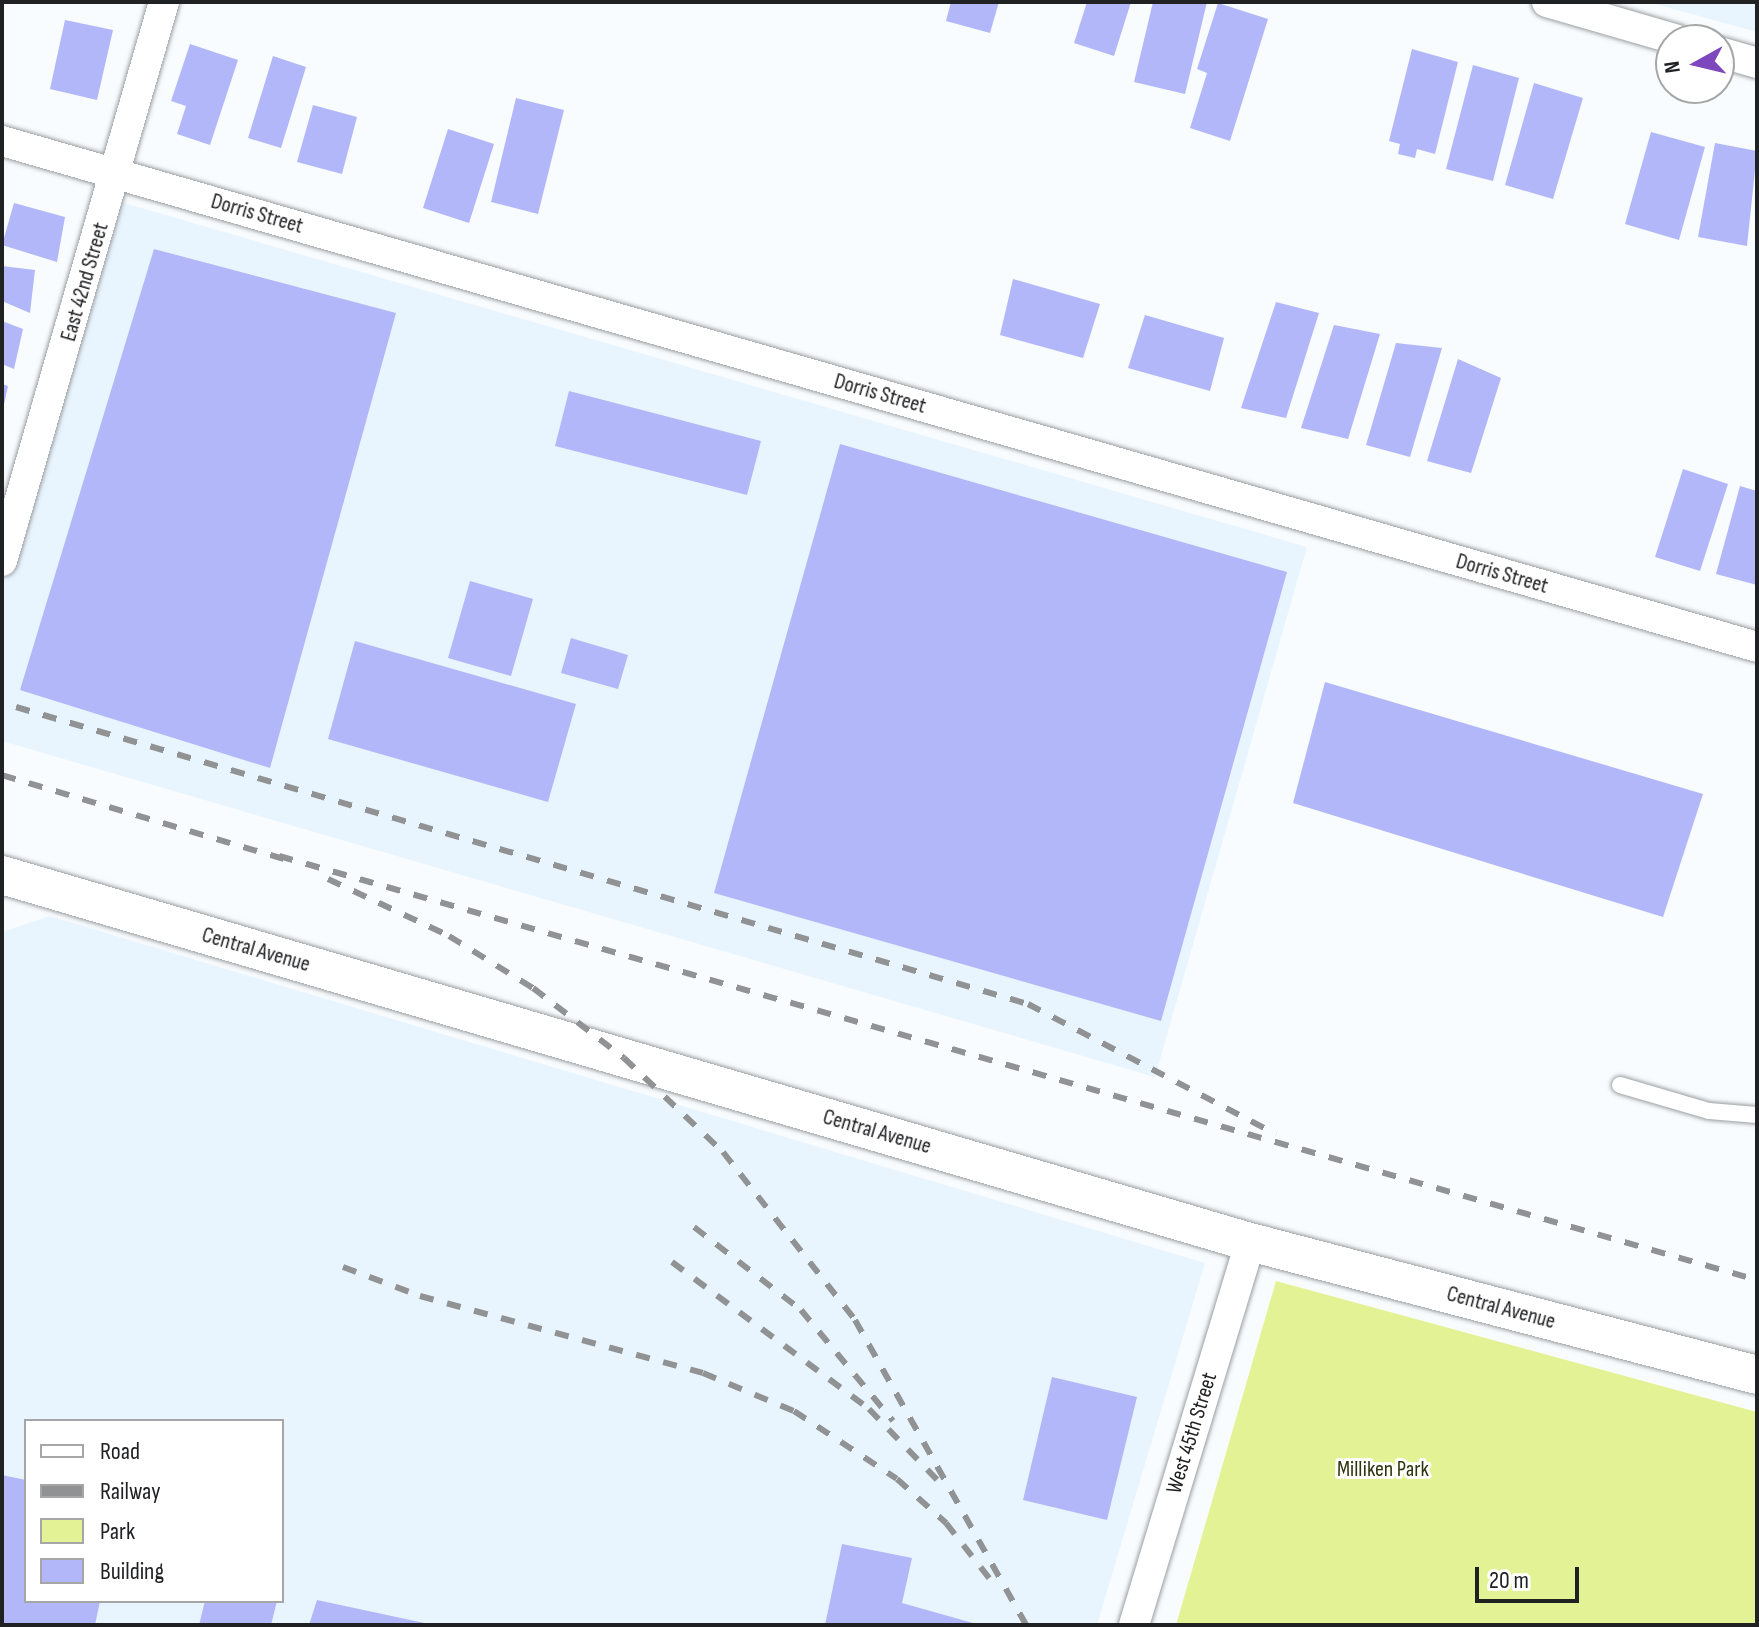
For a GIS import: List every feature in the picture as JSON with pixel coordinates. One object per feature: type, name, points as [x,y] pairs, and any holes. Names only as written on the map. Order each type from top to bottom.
[{"type":"street","name":"East 42nd Street","points":[[2,561],[164,2]]},
{"type":"street","points":[[1547,2],[1655,33]]},
{"type":"street","points":[[1735,57],[1757,63]]},
{"type":"street","name":"Dorris Street","points":[[2,141],[1757,647]]},
{"type":"street","name":"Central Avenue","points":[[5,880],[1250,1242],[1757,1375]]},
{"type":"street","name":"West 45th Street","points":[[1134,1625],[1250,1242]]},
{"type":"lane","points":[[1620,1085],[1709,1111],[1757,1115]]},
{"type":"shaded area","points":[[1648,2],[1757,2],[1757,32]]},
{"type":"shaded area","points":[[114,200],[1307,547],[1155,1077],[2,741],[2,588]]},
{"type":"shaded area","points":[[50,916],[1205,1263],[1097,1625],[2,1625],[2,932]]},
{"type":"green space","name":"Milliken Park","points":[[1276,1281],[1757,1412],[1757,1625],[1176,1625]]},
{"type":"building","points":[[951,2],[999,2],[990,33],[946,21]]},
{"type":"building","points":[[1087,2],[1131,2],[1114,56],[1074,43]]},
{"type":"building","points":[[1153,2],[1207,2],[1185,94],[1134,82]]},
{"type":"building","points":[[1218,3],[1268,19],[1230,141],[1190,128],[1207,73],[1197,69]]},
{"type":"building","points":[[65,20],[113,30],[97,100],[50,89]]},
{"type":"building","points":[[190,44],[238,60],[210,145],[177,134],[186,106],[171,101]]},
{"type":"building","points":[[1412,49],[1458,62],[1435,154],[1417,149],[1415,158],[1398,154],[1400,144],[1389,141]]},
{"type":"building","points":[[273,56],[306,67],[281,148],[248,138]]},
{"type":"building","points":[[1473,65],[1519,78],[1493,181],[1446,169]]},
{"type":"building","points":[[1534,83],[1583,98],[1553,199],[1505,185]]},
{"type":"building","points":[[516,98],[564,110],[538,214],[491,202]]},
{"type":"building","points":[[313,105],[357,117],[342,174],[297,162]]},
{"type":"building","points":[[448,129],[494,144],[469,223],[423,208]]},
{"type":"building","points":[[1651,132],[1705,147],[1679,240],[1625,224]]},
{"type":"building","points":[[1715,143],[1757,151],[1747,246],[1698,237]]},
{"type":"building","points":[[14,203],[65,217],[57,262],[2,245]]},
{"type":"building","points":[[154,249],[396,313],[270,768],[20,690]]},
{"type":"building","points":[[2,266],[35,270],[30,313],[2,301]]},
{"type":"building","points":[[1013,279],[1100,304],[1083,358],[1000,335]]},
{"type":"building","points":[[1276,302],[1319,313],[1286,418],[1241,408]]},
{"type":"building","points":[[1145,315],[1224,338],[1210,391],[1128,368]]},
{"type":"building","points":[[2,321],[23,329],[14,369],[2,364]]},
{"type":"building","points":[[1334,325],[1380,334],[1348,439],[1301,428]]},
{"type":"building","points":[[1396,343],[1442,348],[1410,457],[1366,445]]},
{"type":"building","points":[[1458,359],[1501,378],[1471,473],[1427,461]]},
{"type":"building","points":[[2,384],[8,386],[3,409],[2,409]]},
{"type":"building","points":[[569,391],[761,441],[747,495],[555,446]]},
{"type":"building","points":[[840,444],[1287,572],[1161,1021],[714,893]]},
{"type":"building","points":[[1683,469],[1728,484],[1700,571],[1655,557]]},
{"type":"building","points":[[1740,486],[1757,491],[1757,585],[1716,574]]},
{"type":"building","points":[[470,581],[533,599],[511,676],[448,658]]},
{"type":"building","points":[[571,638],[628,655],[618,689],[561,673]]},
{"type":"building","points":[[355,641],[576,704],[548,802],[328,739]]},
{"type":"building","points":[[1325,682],[1703,794],[1663,917],[1293,803]]},
{"type":"building","points":[[1052,1377],[1137,1397],[1107,1520],[1023,1500]]},
{"type":"building","points":[[2,1475],[24,1480],[24,1603],[100,1603],[95,1625],[2,1625]]},
{"type":"building","points":[[842,1544],[912,1558],[902,1603],[980,1625],[825,1625]]},
{"type":"building","points":[[317,1600],[429,1624],[309,1625]]},
{"type":"building","points":[[204,1603],[276,1603],[271,1625],[199,1625]]},
{"type":"railway","points":[[16,707],[1028,1004],[1276,1134]]},
{"type":"railway","points":[[2,775],[288,860]]},
{"type":"railway","points":[[279,856],[1757,1280]]},
{"type":"railway","points":[[328,879],[449,936],[533,988],[624,1058],[723,1152],[855,1320],[1026,1625]]},
{"type":"railway","points":[[694,1227],[801,1310],[893,1421]]},
{"type":"railway","points":[[672,1262],[869,1409],[944,1487]]},
{"type":"railway","points":[[343,1267],[420,1296],[703,1373],[794,1411],[897,1479],[946,1523],[997,1588]]}]
